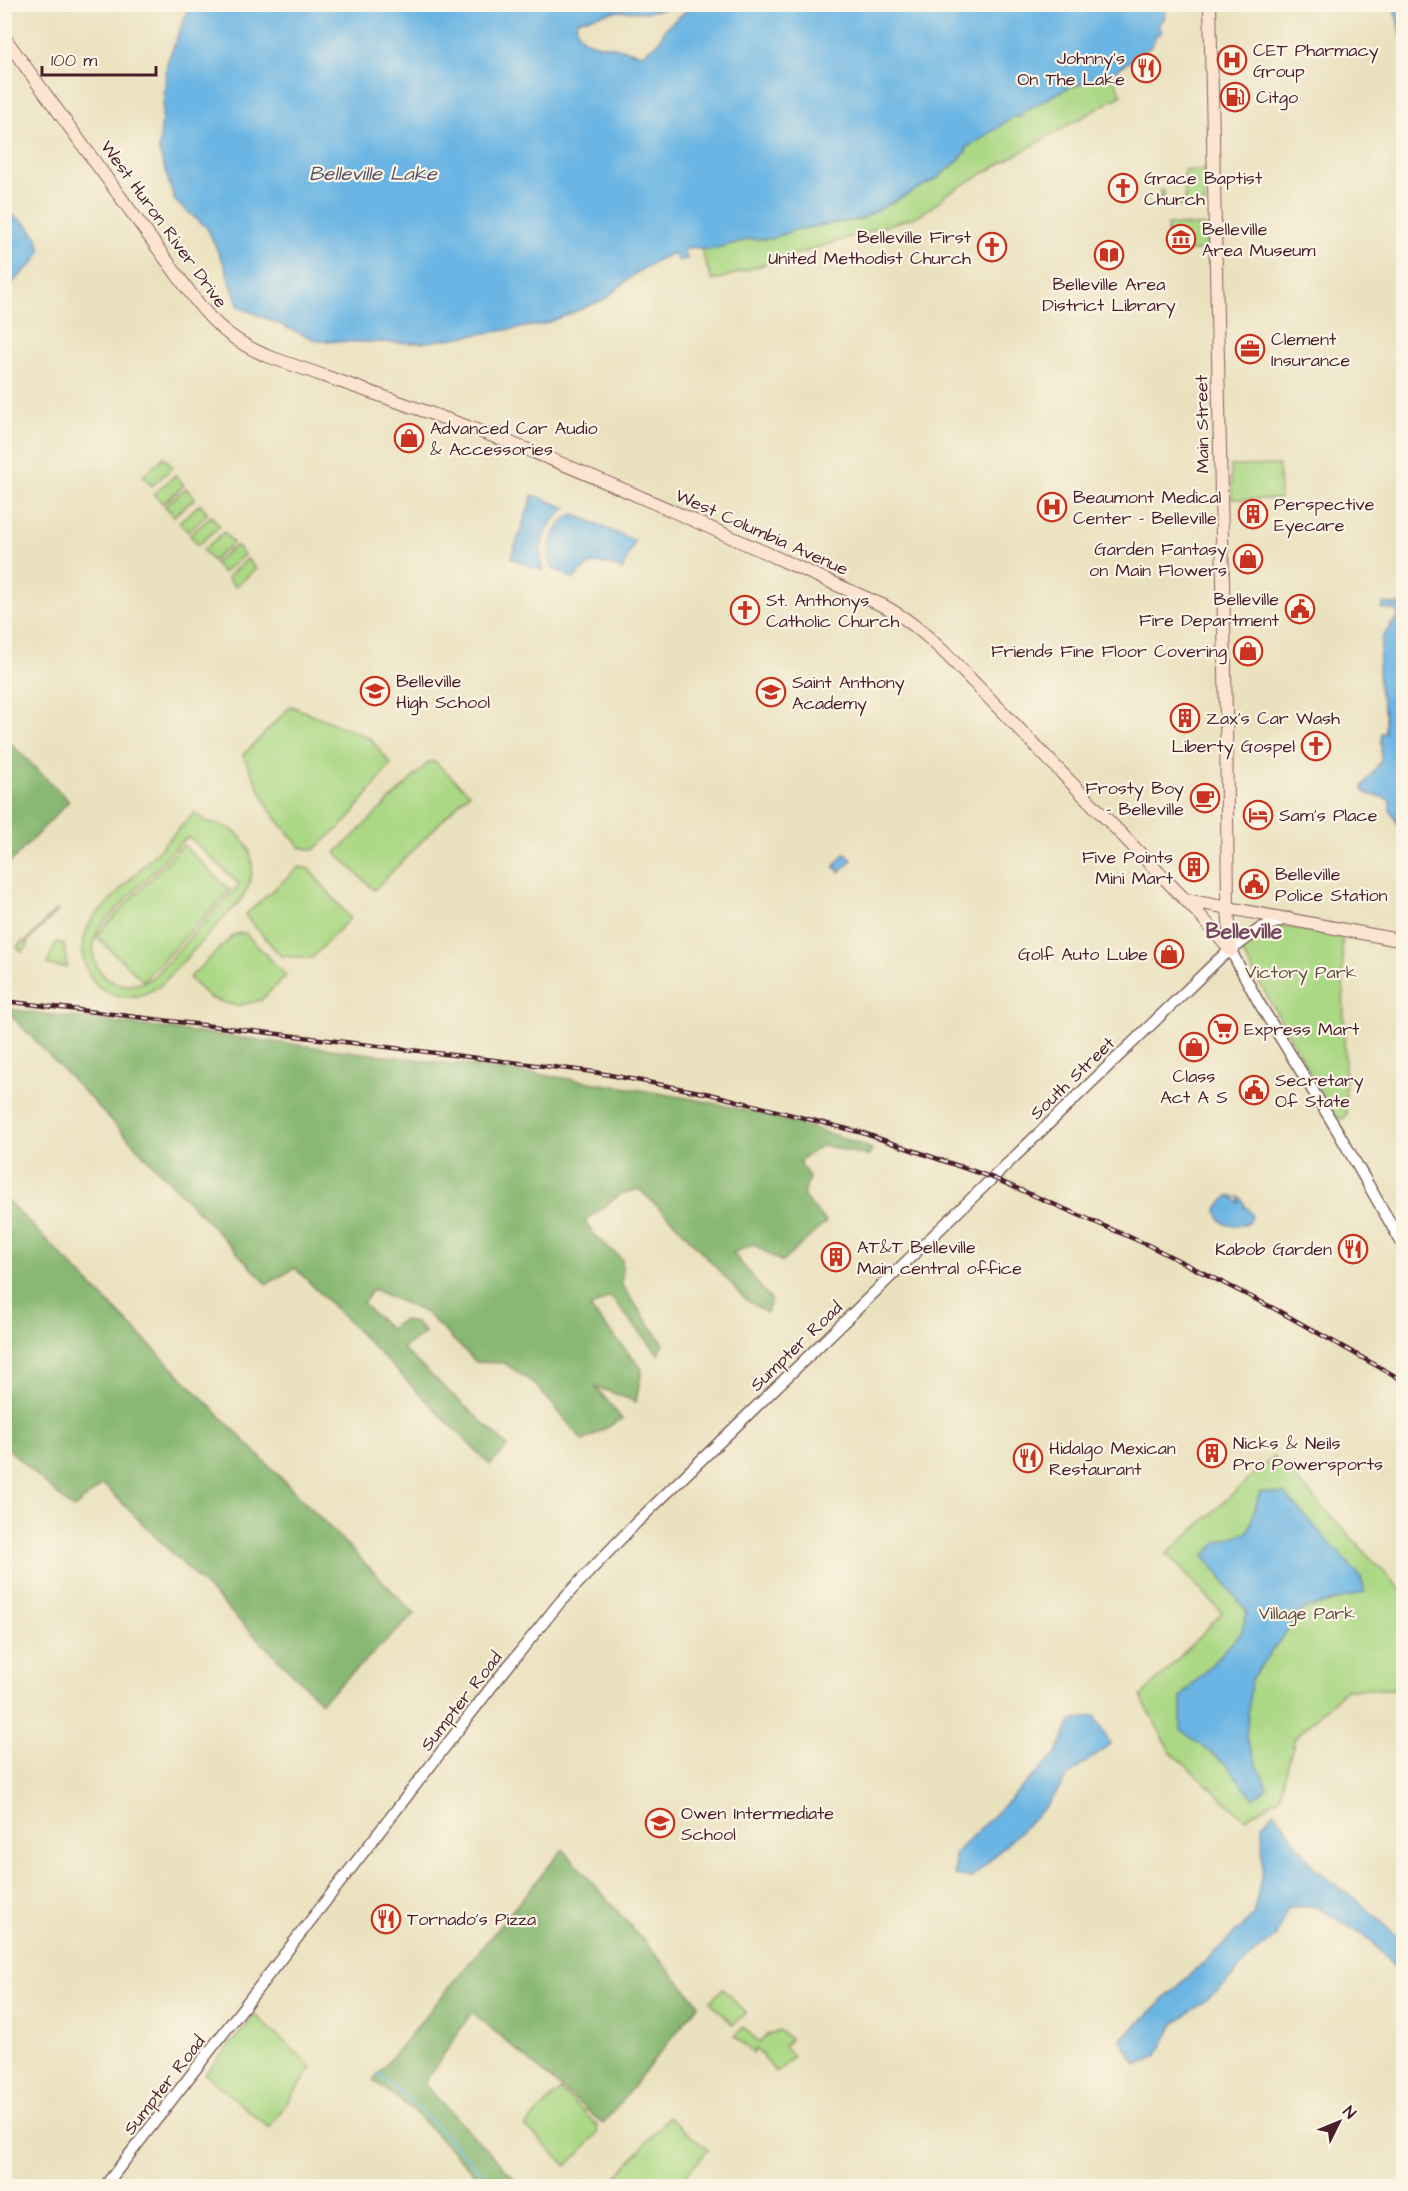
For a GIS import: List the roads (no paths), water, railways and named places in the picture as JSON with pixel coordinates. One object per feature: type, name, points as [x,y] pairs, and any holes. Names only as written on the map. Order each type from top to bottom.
[{"type":"main road","name":"Main Street","points":[[1210,4],[1226,715],[1228,908],[1231,951]]},
{"type":"main road","name":"West Huron River Drive","points":[[4,37],[194,298],[219,327],[241,344],[267,356],[370,392]]},
{"type":"main road","name":"West Columbia Avenue","points":[[370,392],[572,469],[885,606],[904,617],[925,633],[954,662],[1219,935],[1231,951]]},
{"type":"main road","points":[[1185,900],[1404,941]]},
{"type":"street","name":"South Street","points":[[891,1277],[1219,959],[1261,928],[1288,918]]},
{"type":"street","points":[[1231,951],[1259,1003],[1337,1130],[1404,1247]]},
{"type":"street","name":"Sumpter Road","points":[[105,2187],[561,1601],[636,1523],[891,1277]]},
{"type":"water","name":"Belleville Lake","points":[[187,5],[685,5],[648,12],[617,11],[577,20],[577,28],[582,38],[594,44],[642,54],[658,43],[666,28],[687,10],[698,5],[1166,5],[1164,19],[1157,25],[1161,33],[1155,36],[1153,44],[1146,50],[1100,79],[1069,87],[1022,112],[1023,115],[1018,118],[1016,115],[966,147],[966,152],[957,162],[936,179],[861,219],[794,230],[771,239],[750,239],[709,250],[692,247],[683,250],[687,259],[678,261],[674,253],[661,258],[636,273],[605,299],[545,324],[421,343],[318,341],[239,307],[224,264],[207,228],[175,201],[159,151],[167,63],[188,9]]},
{"type":"water","points":[[1393,5],[1403,5],[1403,38]]},
{"type":"water","points":[[5,212],[33,231],[41,251],[36,260],[5,290]]},
{"type":"water","points":[[533,495],[567,508],[553,521],[544,535],[541,552],[543,571],[511,558]]},
{"type":"water","points":[[573,514],[635,541],[622,570],[608,564],[596,563],[585,568],[574,579],[553,569],[549,554],[552,538],[561,524]]},
{"type":"water","points":[[1384,603],[1401,605],[1403,603],[1404,821],[1398,824],[1390,811],[1390,801],[1363,790],[1363,786],[1381,761],[1381,733],[1385,733],[1385,714],[1379,689],[1378,667],[1382,638],[1399,615],[1396,610],[1381,609]]},
{"type":"water","points":[[845,853],[852,860],[840,872],[834,866]]},
{"type":"water","points":[[1229,1196],[1236,1197],[1234,1198],[1239,1203],[1239,1197],[1241,1198],[1244,1207],[1248,1208],[1252,1215],[1250,1221],[1234,1226],[1221,1220],[1217,1209]]},
{"type":"water","points":[[1260,1492],[1285,1494],[1361,1577],[1365,1592],[1302,1610],[1251,1679],[1246,1739],[1267,1787],[1254,1799],[1227,1765],[1181,1730],[1181,1697],[1241,1633],[1247,1612],[1204,1555],[1220,1541],[1248,1532]]},
{"type":"water","points":[[1095,1716],[1110,1744],[1068,1776],[1049,1803],[972,1878],[955,1875],[955,1853],[1057,1753],[1071,1721]]},
{"type":"water","points":[[1275,1812],[1315,1869],[1364,1906],[1403,1942],[1403,1978],[1371,1940],[1317,1907],[1288,1907],[1276,1936],[1249,1958],[1222,1988],[1175,2023],[1156,2057],[1136,2065],[1121,2040],[1253,1916],[1263,1869],[1262,1824]]},
{"type":"waterway","points":[[378,2073],[422,2112],[494,2186]]},
{"type":"railway","points":[[4,1001],[594,1072],[710,1094],[863,1133],[993,1178],[1148,1245],[1275,1309],[1404,1381]]},
{"type":"place","name":"CET Pharmacy Group","points":[[1232,60]]},
{"type":"place","name":"Johnny's On The Lake","points":[[1146,68]]},
{"type":"place","name":"Citgo","points":[[1235,97]]},
{"type":"place","name":"Grace Baptist Church","points":[[1123,188]]},
{"type":"place","name":"Belleville Area Museum","points":[[1181,239]]},
{"type":"place","name":"Belleville First United Methodist Church","points":[[992,247]]},
{"type":"place","name":"Belleville Area District Library","points":[[1109,255]]},
{"type":"place","name":"Clement Insurance","points":[[1250,349]]},
{"type":"place","name":"Advanced Car Audio & Accessories","points":[[409,438]]},
{"type":"place","name":"Beaumont Medical Center - Belleville","points":[[1052,507]]},
{"type":"place","name":"Perspective Eyecare","points":[[1253,514]]},
{"type":"place","name":"Garden Fantasy on Main Flowers","points":[[1248,559]]},
{"type":"place","name":"Belleville Fire Department","points":[[1300,609]]},
{"type":"place","name":"St. Anthonys Catholic Church","points":[[745,610]]},
{"type":"place","name":"Friends Fine Floor Covering","points":[[1248,651]]},
{"type":"place","name":"Belleville High School","points":[[375,691]]},
{"type":"place","name":"Saint Anthony Academy","points":[[771,692]]},
{"type":"place","name":"Zax's Car Wash","points":[[1185,718]]},
{"type":"place","name":"Liberty Gospel","points":[[1316,746]]},
{"type":"place","name":"Frosty Boy - Belleville","points":[[1205,798]]},
{"type":"place","name":"Sam's Place","points":[[1258,815]]},
{"type":"place","name":"Five Points Mini Mart","points":[[1194,867]]},
{"type":"place","name":"Belleville Police Station","points":[[1254,884]]},
{"type":"place","name":"Golf Auto Lube","points":[[1169,954]]},
{"type":"place","name":"Express Mart","points":[[1223,1029]]},
{"type":"place","name":"Class Act A S","points":[[1194,1047]]},
{"type":"place","name":"Secretary Of State","points":[[1254,1090]]},
{"type":"place","name":"Kabob Garden","points":[[1353,1249]]},
{"type":"place","name":"AT&T Belleville Main central office","points":[[836,1257]]},
{"type":"place","name":"Nicks & Neils Pro Powersports","points":[[1212,1453]]},
{"type":"place","name":"Hidalgo Mexican Restaurant","points":[[1028,1458]]},
{"type":"place","name":"Owen Intermediate School","points":[[660,1823]]},
{"type":"place","name":"Tornado's Pizza","points":[[386,1919]]},
{"type":"district","name":"Belleville","points":[[1244,931]]},
{"type":"park label","name":"Victory Park","points":[[1301,972]]},
{"type":"park label","name":"Village Park","points":[[1307,1613]]}]
